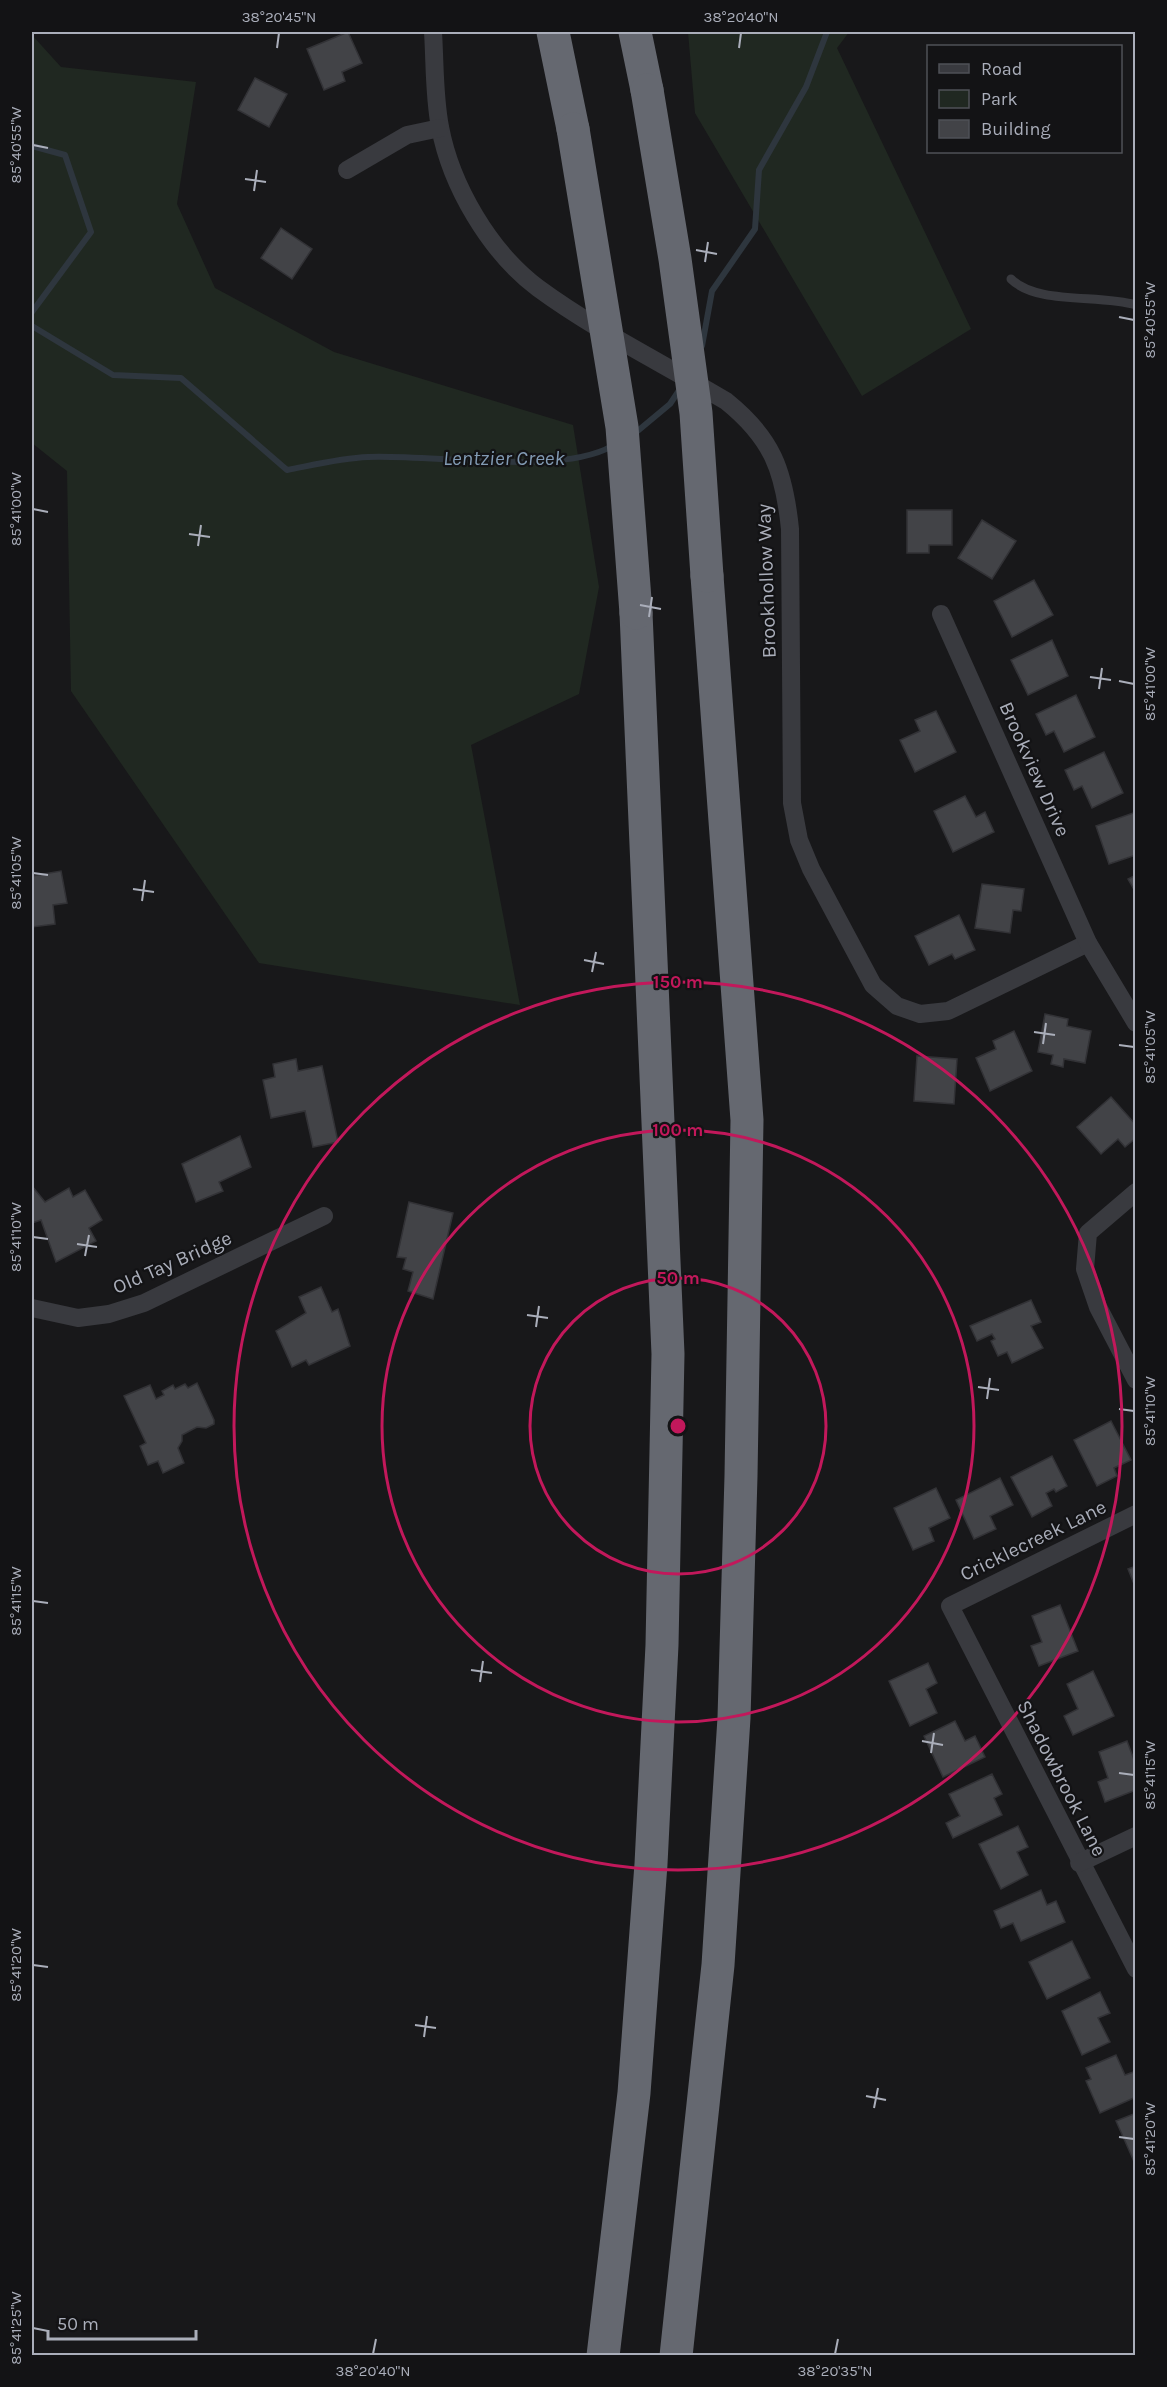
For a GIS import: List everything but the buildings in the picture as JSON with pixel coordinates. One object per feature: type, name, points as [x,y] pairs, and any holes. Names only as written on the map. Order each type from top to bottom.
[{"type":"highway","points":[[553,32],[573,129],[622,427],[636,613],[668,1354],[662,1645],[651,1864],[634,2093],[603,2355]]},
{"type":"highway","points":[[635,32],[675,260],[696,413],[747,1120],[734,1718],[718,1965],[676,2355]]},
{"type":"street","name":"Brookhollow Way","points":[[433,32],[440,128],[451,165],[468,203],[488,234],[536,286],[726,401],[750,420],[768,445],[787,499],[790,529],[792,803],[799,840],[811,869],[873,984],[897,1006],[920,1014],[948,1011],[1088,943]]},
{"type":"street","points":[[347,170],[407,135],[440,128]]},
{"type":"street","name":"Brookview Drive","points":[[940,614],[1088,943],[1136,1023]]},
{"type":"street","points":[[1136,1192],[1088,1233],[1085,1269],[1098,1307],[1136,1380]]},
{"type":"street","name":"Old Tay Bridge","points":[[32,1308],[78,1318],[109,1314],[144,1303],[324,1216]]},
{"type":"street","name":"Cricklecreek Lane","points":[[951,1606],[1136,1514]]},
{"type":"street","name":"Shadowbrook Lane","points":[[951,1606],[1079,1863],[1136,1969]]},
{"type":"street","points":[[1079,1863],[1136,1836]]},
{"type":"lane","points":[[1011,279],[1020,288],[1044,295],[1117,299],[1136,305]]},
{"type":"green space","points":[[688,32],[849,32],[837,48],[971,329],[862,396],[695,113]]},
{"type":"green space","points":[[32,35],[61,67],[196,82],[177,204],[215,288],[334,352],[573,425],[599,587],[579,694],[471,745],[520,1005],[259,963],[71,691],[67,471],[32,443]]},
{"type":"waterway","name":"Lentzier Creek","points":[[702,346],[712,291],[755,229],[759,170],[806,87],[827,32]]},
{"type":"waterway","name":"Lentzier Creek","points":[[32,146],[65,155],[91,232],[32,312]]},
{"type":"waterway","name":"Lentzier Creek","points":[[32,326],[113,375],[181,378],[287,470],[337,460],[368,457],[494,462],[561,460],[589,455],[612,446]]},
{"type":"waterway","name":"Lentzier Creek","points":[[634,434],[670,404],[680,389]]}]
